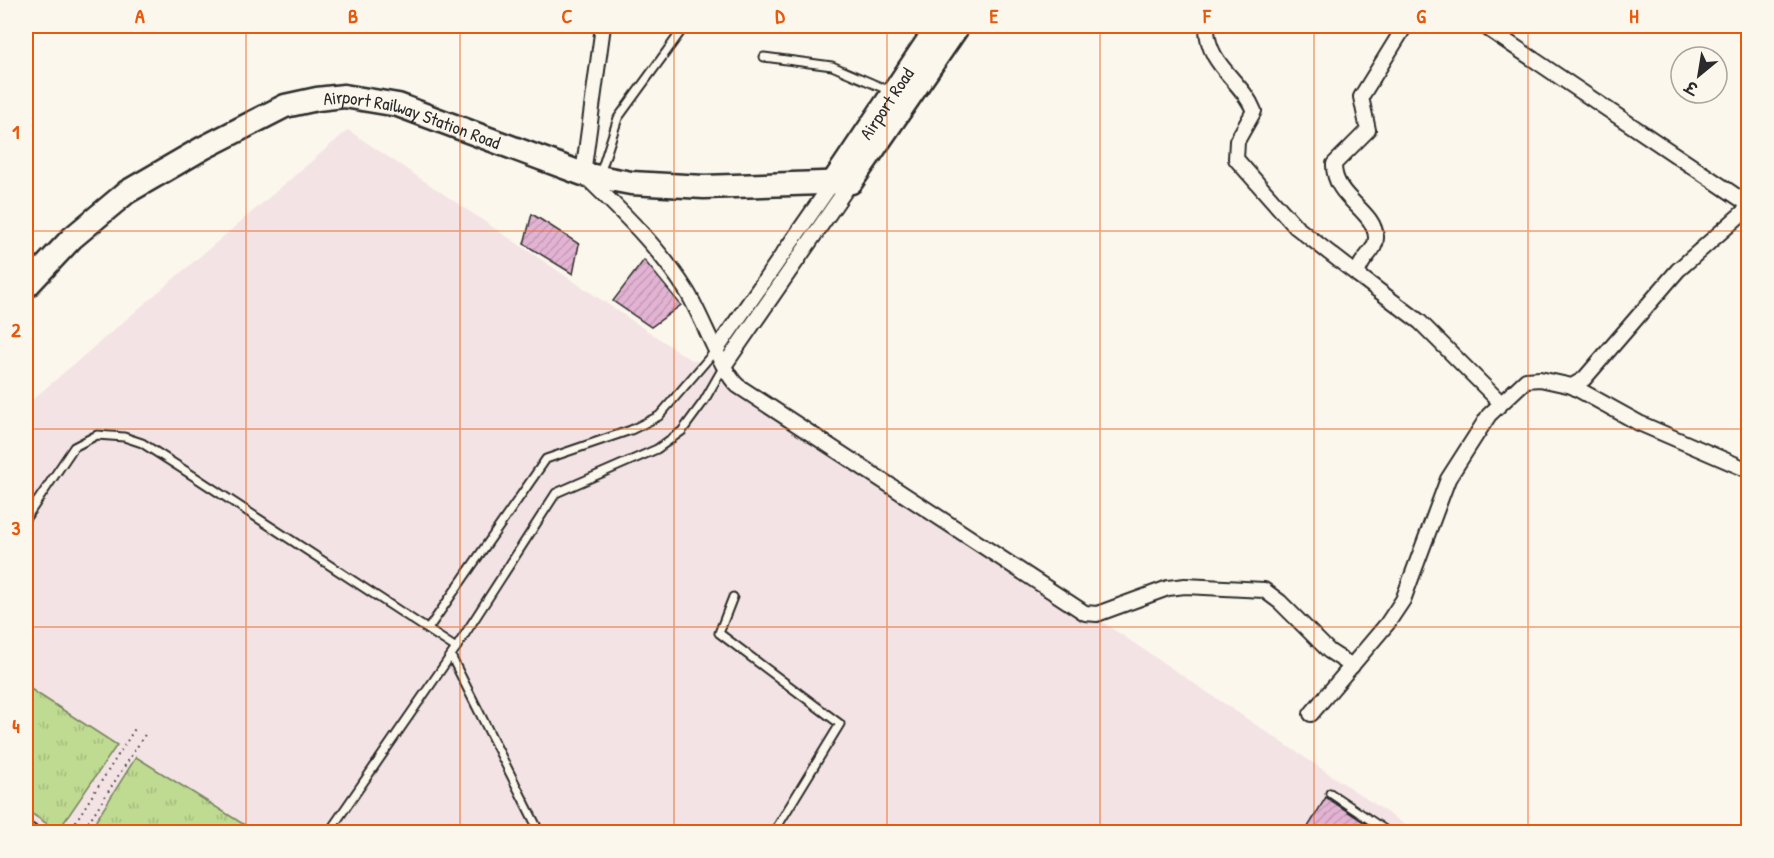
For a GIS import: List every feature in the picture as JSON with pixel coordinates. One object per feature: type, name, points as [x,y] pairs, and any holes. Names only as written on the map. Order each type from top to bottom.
[{"type":"main road","name":"Airport Road","points":[[842,182],[892,92],[939,26]]},
{"type":"main road","points":[[842,182],[958,26]]},
{"type":"main road","name":"Airport Railway Station Road","points":[[26,287],[72,238],[127,192],[203,148],[285,106],[317,99],[344,96],[398,105],[591,175],[660,186],[760,186],[842,182]]},
{"type":"street","points":[[603,26],[591,175],[666,261],[701,316],[730,380],[1085,614],[1097,614],[1168,588],[1264,590],[1280,602],[1329,651],[1352,666]]},
{"type":"street","points":[[1207,26],[1207,33],[1218,64],[1254,111],[1237,141],[1236,159],[1296,227],[1420,322],[1501,403]]},
{"type":"street","points":[[1358,275],[1358,267],[1374,246],[1376,238],[1373,227],[1339,186],[1334,176],[1334,164],[1368,130],[1361,97],[1405,26]]},
{"type":"street","points":[[1484,26],[1648,139],[1749,204]]},
{"type":"street","points":[[1500,36],[1510,26]]},
{"type":"street","points":[[717,349],[842,182]]},
{"type":"street","points":[[724,366],[842,182]]},
{"type":"street","points":[[1572,386],[1594,371],[1678,270],[1749,208]]},
{"type":"street","points":[[1311,714],[1403,600],[1448,479],[1480,427],[1526,380],[1572,386],[1631,419],[1749,470]]},
{"type":"lane","points":[[591,175],[618,118],[685,26]]},
{"type":"lane","points":[[764,57],[832,66],[855,74],[892,92]]},
{"type":"lane","points":[[428,629],[546,459],[631,430],[659,416],[717,349]]},
{"type":"lane","points":[[329,832],[451,656],[556,493],[657,449],[682,431],[705,401],[724,366]]},
{"type":"lane","points":[[26,518],[74,447],[97,435],[124,437],[142,444],[195,477],[456,648]]},
{"type":"lane","points":[[733,597],[719,633],[840,724],[774,832]]},
{"type":"lane","points":[[451,656],[538,829],[543,832]]},
{"type":"lane","points":[[1330,793],[1388,832]]},
{"type":"lane","points":[[26,825],[37,832]]},
{"type":"path","points":[[69,832],[136,727]]},
{"type":"path","points":[[82,832],[146,733]]},
{"type":"shaded area","points":[[348,130],[688,358],[735,376],[1416,832],[26,832],[26,405]]},
{"type":"green space","points":[[26,686],[117,745],[58,831],[26,810]]},
{"type":"green space","points":[[136,757],[256,832],[89,832]]},
{"type":"building","points":[[532,214],[579,244],[573,274],[524,244]]},
{"type":"building","points":[[644,260],[681,305],[651,327],[613,301]]},
{"type":"building","points":[[1327,798],[1379,832],[1305,832]]}]
